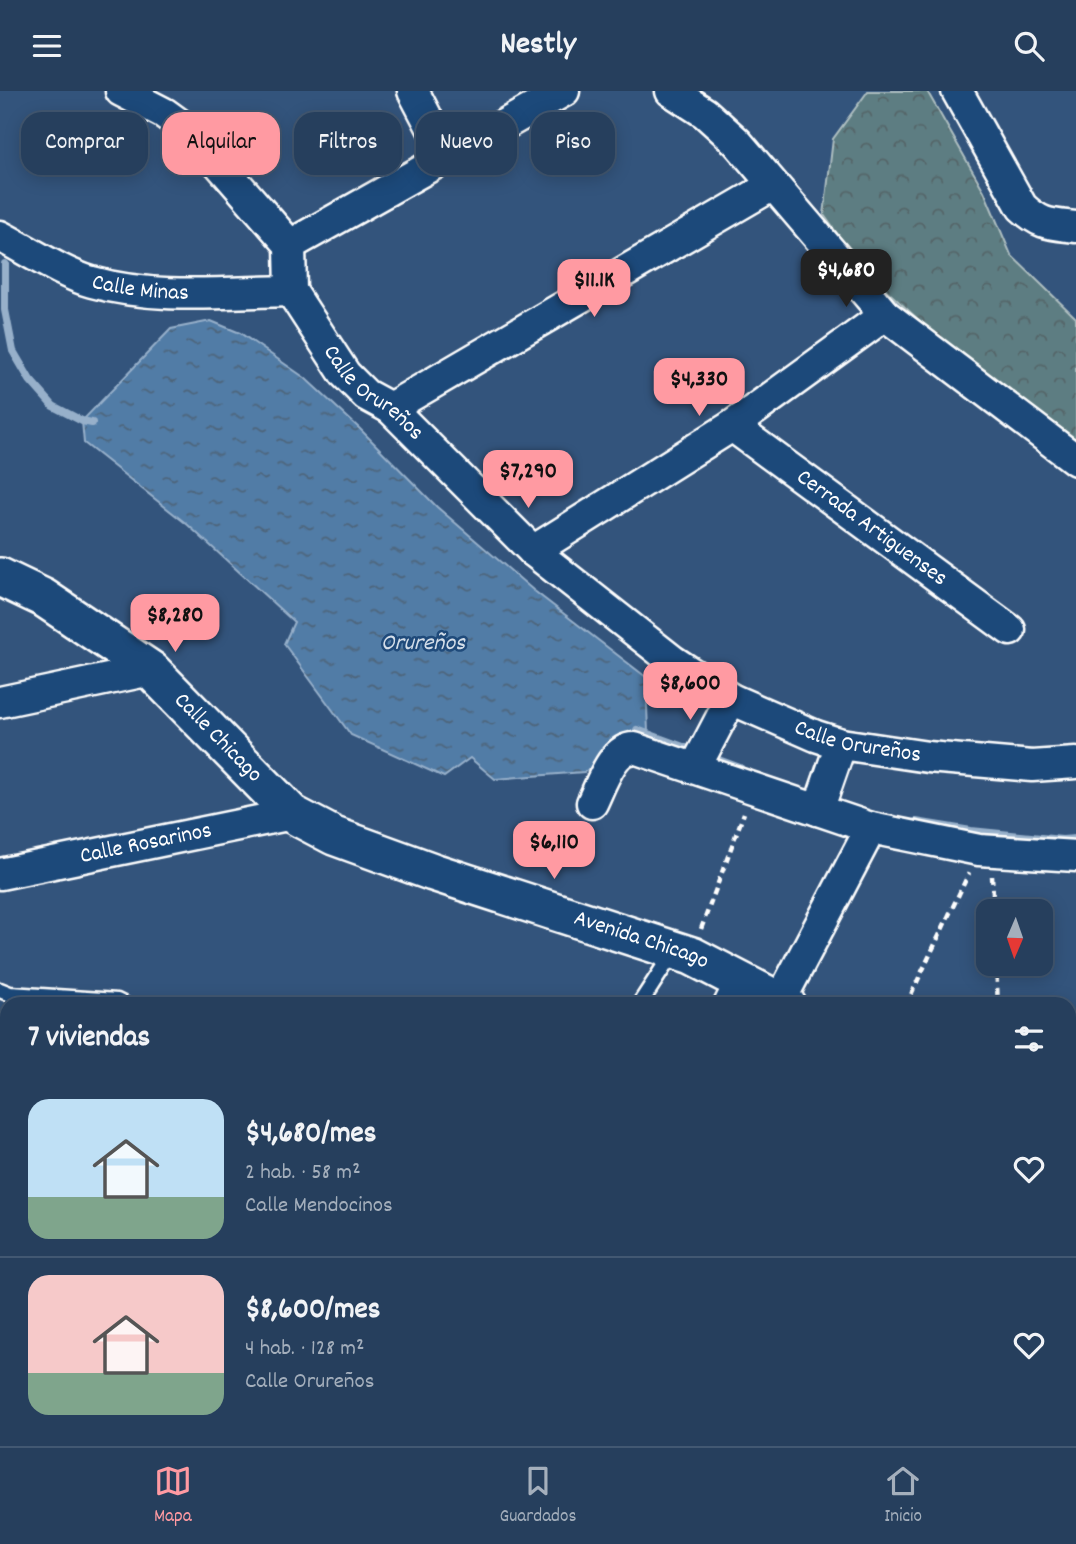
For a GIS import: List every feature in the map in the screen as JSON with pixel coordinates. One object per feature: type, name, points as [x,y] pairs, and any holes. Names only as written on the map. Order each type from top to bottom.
[{"type":"street","points":[[121,91],[164,113],[193,134],[290,245],[291,291]]},
{"type":"street","points":[[413,91],[424,112]]},
{"type":"street","points":[[517,117],[564,91]]},
{"type":"street","points":[[671,91],[705,113],[737,142],[885,315],[1076,460]]},
{"type":"street","points":[[957,91],[1022,207],[1034,218],[1063,225]]},
{"type":"street","points":[[290,245],[416,174]]},
{"type":"street","points":[[390,408],[773,185]]},
{"type":"street","name":"Calle Minas","points":[[0,236],[89,281],[131,290],[171,293],[291,291]]},
{"type":"street","name":"Calle Orureños","points":[[291,291],[345,375],[366,395],[390,408],[533,551],[673,661],[730,700],[841,745],[928,757],[1018,765],[1076,763]]},
{"type":"street","points":[[533,551],[732,426],[885,315]]},
{"type":"street","name":"Cerrada Artiguenses","points":[[732,426],[1010,630]]},
{"type":"street","name":"Calle Chicago","points":[[0,577],[44,597],[151,670],[292,814]]},
{"type":"street","points":[[0,702],[151,670]]},
{"type":"street","points":[[695,767],[730,700]]},
{"type":"street","points":[[818,809],[841,745]]},
{"type":"street","points":[[592,803],[616,757],[628,748],[635,748],[871,828],[985,851],[1076,856]]},
{"type":"street","name":"Calle Rosarinos","points":[[0,874],[292,814]]},
{"type":"street","name":"Avenida Chicago","points":[[292,814],[334,836],[390,857],[683,953],[735,993],[754,997]]},
{"type":"street","points":[[786,997],[871,828]]},
{"type":"lane","points":[[646,997],[683,953]]},
{"type":"lane","points":[[0,990],[10,994],[56,997]]},
{"type":"path","points":[[683,953],[753,789]]},
{"type":"path","points":[[985,851],[992,899]]},
{"type":"path","points":[[910,997],[985,851]]},
{"type":"path","points":[[997,977],[998,997]]},
{"type":"green space","points":[[868,91],[927,91],[984,191],[1011,255],[1076,318],[1076,446],[943,342],[861,267],[824,215],[833,139]]},
{"type":"water","name":"Orureños","points":[[211,321],[240,333],[305,378],[437,507],[533,590],[646,677],[648,733],[584,772],[495,779],[470,758],[444,777],[351,735],[284,644],[294,622],[188,525],[84,443],[82,421],[171,329]]},
{"type":"waterway","points":[[5,264],[5,310],[13,351],[30,380],[53,406],[82,421],[92,423]]},
{"type":"waterway","points":[[637,730],[740,768]]},
{"type":"waterway","points":[[916,822],[971,831],[1076,839]]}]
